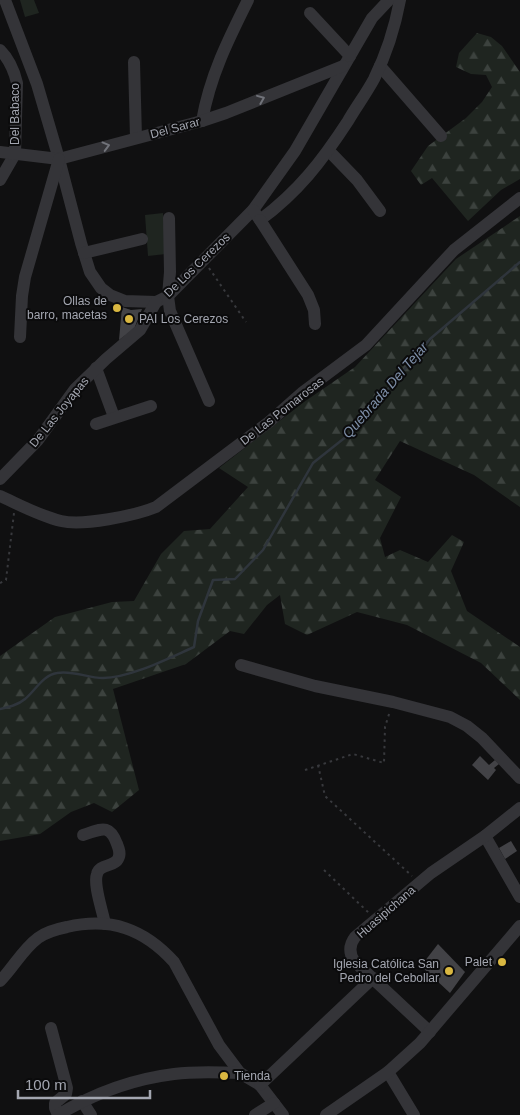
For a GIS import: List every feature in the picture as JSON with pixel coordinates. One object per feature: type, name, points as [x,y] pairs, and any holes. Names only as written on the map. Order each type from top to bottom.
[{"type":"street","name":"De Los Cerezos","points":[[5,0],[37,83],[90,272],[101,288],[110,295],[125,301],[162,299],[203,260],[256,215],[372,18],[389,0]]},
{"type":"street","points":[[202,121],[207,96],[224,48],[248,0]]},
{"type":"street","points":[[315,324],[314,310],[308,295],[256,215],[291,195],[306,180],[329,151],[360,103],[380,66],[400,0]]},
{"type":"street","points":[[310,13],[346,61]]},
{"type":"street","name":"Del Babaco","points":[[0,50],[7,57],[17,83],[15,154]]},
{"type":"street","name":"Del Sarar","points":[[0,152],[59,159],[226,113],[346,61]]},
{"type":"street","points":[[134,62],[136,138]]},
{"type":"street","points":[[380,66],[441,136]]},
{"type":"street","points":[[329,151],[357,180],[380,211]]},
{"type":"street","points":[[0,180],[15,154]]},
{"type":"street","points":[[20,336],[25,277],[59,159]]},
{"type":"street","name":"De Las Pomarosas","points":[[0,496],[41,515],[63,521],[92,521],[144,512],[156,508],[270,422],[303,392],[366,345],[454,250],[520,198]]},
{"type":"street","points":[[169,218],[170,272],[162,299],[170,311],[209,401]]},
{"type":"street","points":[[84,253],[142,239]]},
{"type":"street","name":"De Las Joyapas","points":[[0,479],[38,440],[75,388],[140,330],[162,299]]},
{"type":"street","points":[[96,368],[114,417]]},
{"type":"street","points":[[96,424],[151,406]]},
{"type":"street","points":[[241,665],[315,686],[393,702],[450,717],[467,726],[482,738],[520,778]]},
{"type":"street","name":"Huasipichana","points":[[430,1032],[354,961],[350,948],[355,937],[431,873],[485,836],[520,808]]},
{"type":"street","points":[[83,836],[104,829],[110,831],[119,850],[119,857],[116,862],[100,869],[97,873],[96,882],[105,924]]},
{"type":"street","points":[[485,836],[520,897]]},
{"type":"street","points":[[0,981],[18,957],[40,936],[54,930],[73,925],[105,924],[120,926],[144,936],[164,951],[174,962],[181,972],[212,1034],[240,1073],[260,1086],[283,1115]]},
{"type":"street","points":[[326,1115],[388,1072],[430,1032],[518,932]]},
{"type":"street","points":[[260,1086],[373,978]]},
{"type":"street","points":[[51,1028],[67,1088],[66,1094],[55,1103],[58,1115],[82,1101],[114,1088],[174,1074],[240,1073]]},
{"type":"street","points":[[388,1072],[414,1115]]},
{"type":"street","points":[[82,1101],[90,1115]]},
{"type":"street","points":[[255,1115],[274,1103]]},
{"type":"path","points":[[203,260],[246,322]]},
{"type":"path","points":[[0,582],[6,580],[15,503]]},
{"type":"path","points":[[305,770],[353,754],[384,763],[385,726],[393,702]]},
{"type":"path","points":[[318,766],[325,796],[419,883]]},
{"type":"path","points":[[324,870],[376,919]]},
{"type":"green space","points":[[20,0],[34,0],[39,13],[25,17]]},
{"type":"green space","points":[[477,33],[491,37],[502,46],[520,72],[520,179],[501,190],[468,221],[432,178],[421,185],[411,171],[428,146],[466,118],[482,102],[492,87],[486,75],[471,74],[456,67],[459,53]]},
{"type":"green space","points":[[163,213],[166,254],[148,256],[145,215]]},
{"type":"green space","points":[[520,216],[520,507],[474,475],[400,441],[375,480],[401,497],[380,538],[385,557],[400,550],[428,562],[452,535],[464,542],[451,571],[467,611],[520,647],[520,700],[481,663],[407,625],[357,612],[307,635],[285,624],[280,595],[267,605],[244,634],[230,631],[186,664],[113,689],[139,790],[112,812],[94,803],[71,812],[40,834],[0,841],[0,656],[55,617],[112,602],[134,601],[161,554],[184,531],[210,529],[248,487],[219,468],[304,402],[355,367],[456,259]]},
{"type":"building","name":"PAI Los Cerezos","points":[[122,307],[131,310],[142,309],[134,329],[119,340]]},
{"type":"building","points":[[480,756],[489,765],[495,760],[499,764],[494,768],[496,770],[488,780],[472,765]]},
{"type":"building","points":[[511,841],[517,851],[505,859],[499,848]]},
{"type":"building","points":[[438,944],[465,972],[450,993],[421,966]]},
{"type":"waterway","name":"Quebrada Del Tejar","points":[[0,709],[13,706],[22,701],[43,680],[52,674],[63,672],[97,678],[125,675],[149,667],[194,647],[198,621],[213,580],[235,579],[263,550],[313,463],[352,432],[430,339],[520,262]]},
{"type":"place","name":"Ollas de barro, macetas","points":[[117,308]]},
{"type":"place","name":"PAI Los Cerezos","points":[[129,319]]},
{"type":"place","name":"Palet","points":[[502,962]]},
{"type":"place","name":"Iglesia Católica San Pedro del Cebollar","points":[[449,971]]},
{"type":"place","name":"Tienda","points":[[224,1076]]}]
